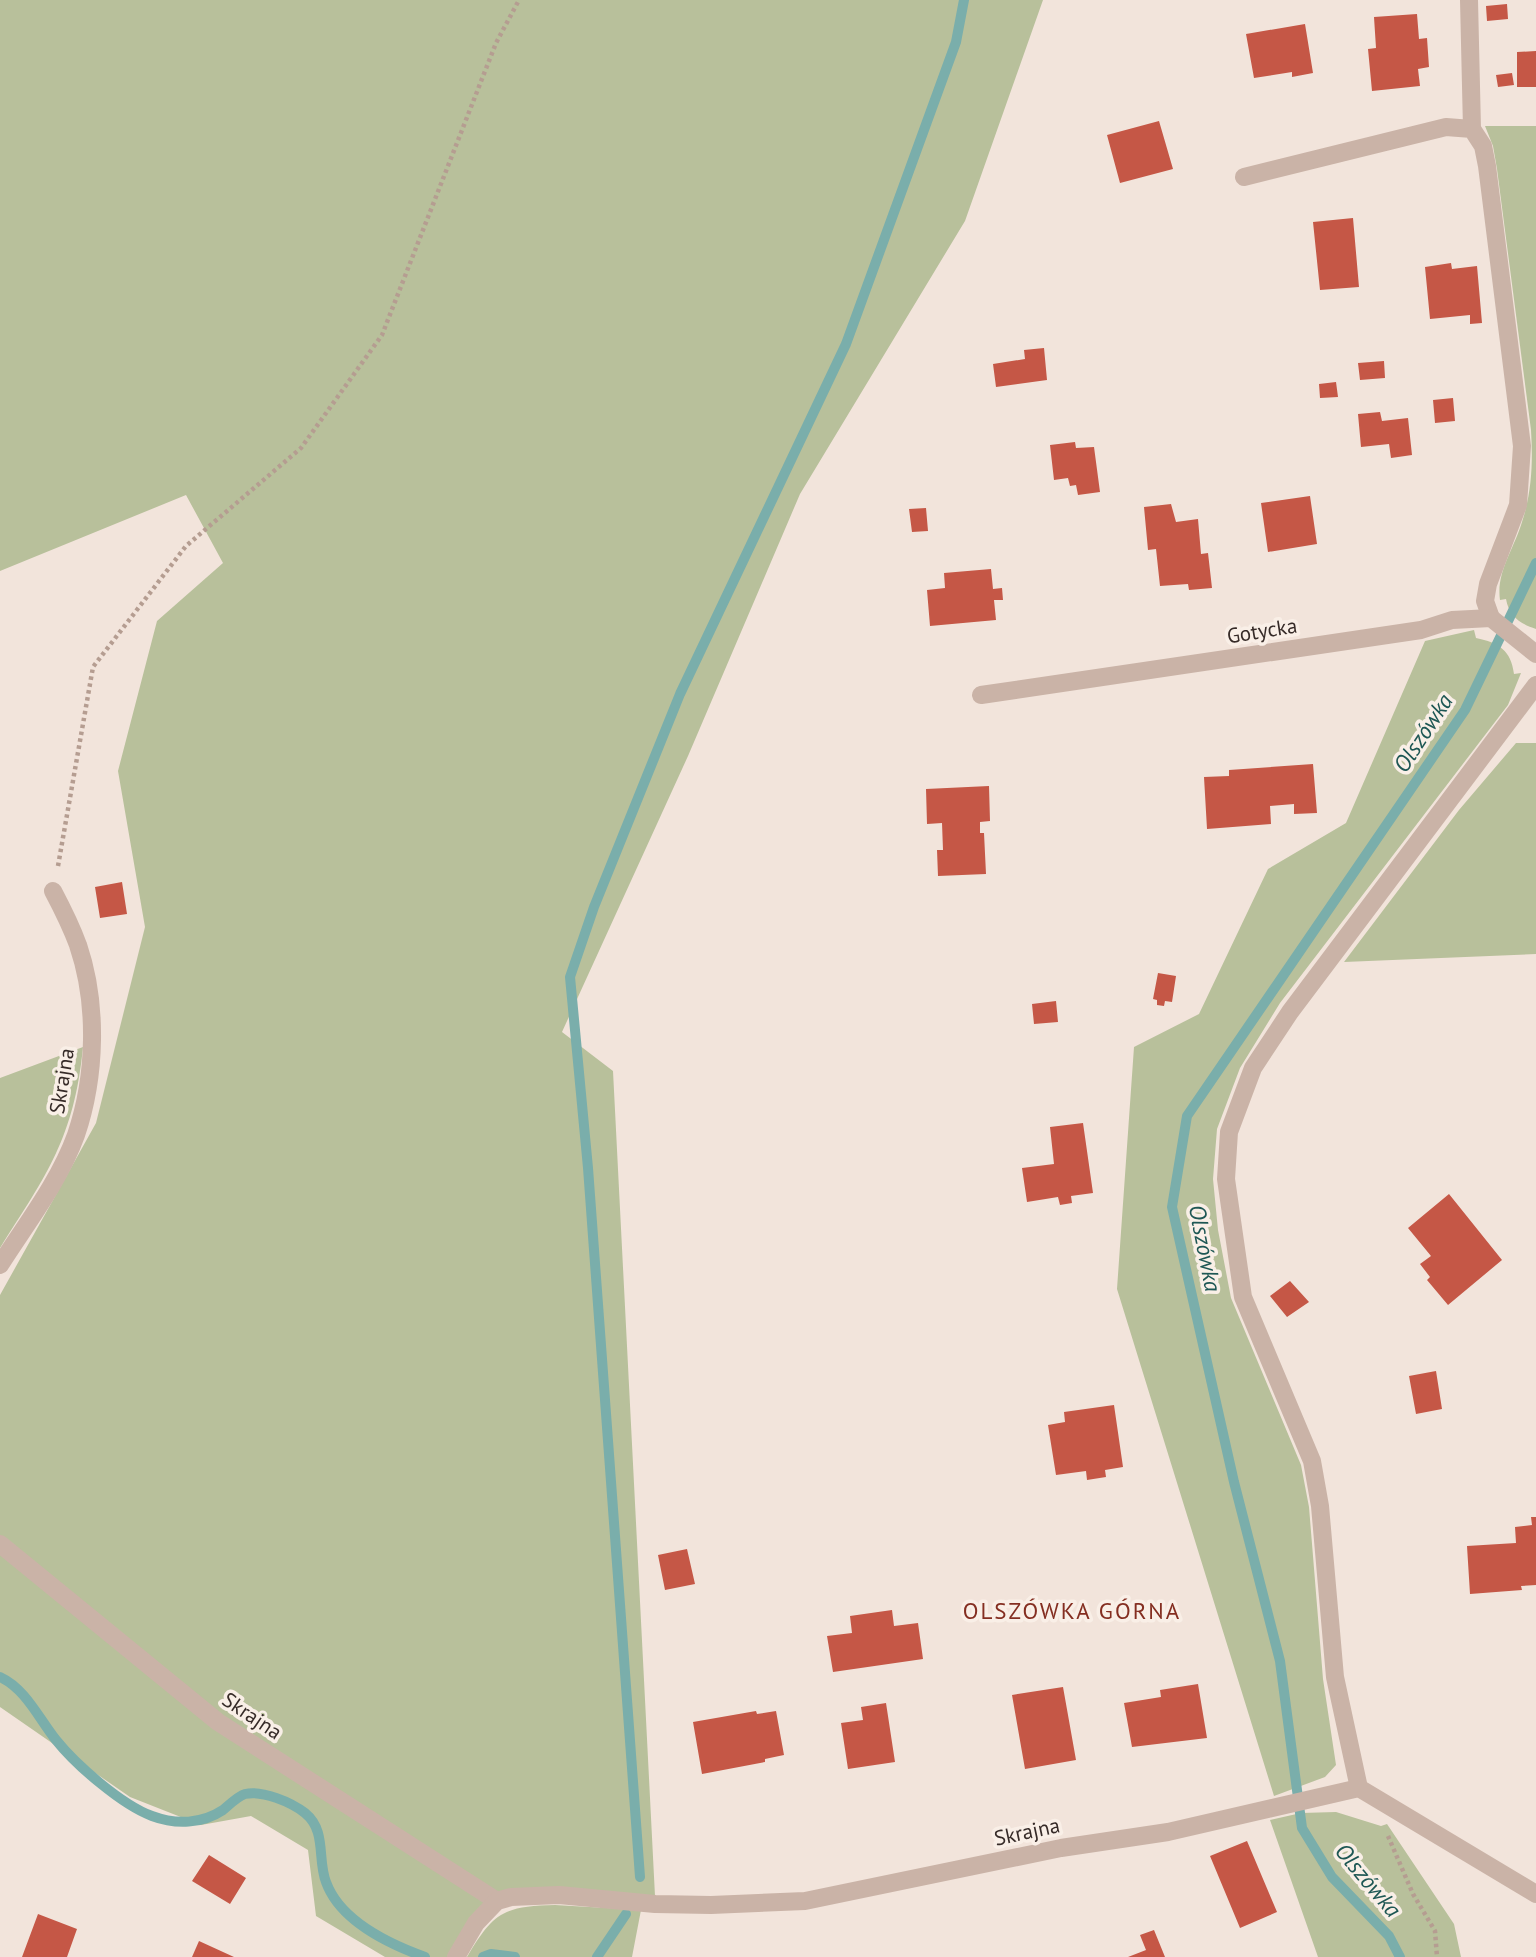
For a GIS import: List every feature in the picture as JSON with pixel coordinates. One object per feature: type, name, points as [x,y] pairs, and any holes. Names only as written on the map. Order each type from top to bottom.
[{"type":"street","points":[[1469,0],[1472,130],[1483,146],[1487,166],[1522,446],[1518,505],[1512,527],[1488,584],[1485,601],[1491,618],[1533,651]]},
{"type":"street","points":[[1244,177],[1446,127],[1472,130]]},
{"type":"street","name":"Gotycka","points":[[981,695],[1421,630],[1469,618],[1491,618]]},
{"type":"street","points":[[1536,685],[1290,1012],[1253,1068],[1229,1132],[1226,1180],[1243,1297],[1312,1461],[1320,1506],[1335,1677],[1365,1792],[1536,1895]]},
{"type":"street","name":"Skrajna","points":[[0,1265],[57,1176],[76,1136],[86,1093],[93,1018],[90,988],[78,944],[54,891]]},
{"type":"street","name":"Skrajna","points":[[0,1544],[218,1722],[497,1901],[527,1894],[655,1904],[805,1901],[1061,1848],[1168,1832],[1279,1806],[1365,1792]]},
{"type":"street","points":[[456,1957],[476,1923],[497,1901]]},
{"type":"path","points":[[54,891],[93,667],[186,546],[301,449],[382,335],[496,43],[519,0]]},
{"type":"path","points":[[1365,1792],[1413,1894],[1435,1931],[1437,1957]]},
{"type":"green space","points":[[0,0],[1043,0],[965,221],[800,494],[688,756],[562,1032],[613,1071],[655,1896],[559,1888],[508,1890],[454,1944],[447,1957],[385,1957],[316,1916],[308,1850],[251,1816],[201,1825],[130,1797],[0,1707],[0,1295],[96,1123],[145,927],[118,771],[157,621],[223,563],[186,495],[0,571]]},
{"type":"green space","points":[[1485,126],[1536,126],[1536,629],[1516,618],[1506,599],[1500,600],[1503,570],[1519,532],[1528,499],[1532,442],[1497,169],[1493,146]]},
{"type":"green space","points":[[1474,630],[1476,638],[1491,642],[1507,653],[1514,674],[1521,673],[1508,705],[1280,1003],[1240,1068],[1217,1129],[1213,1179],[1218,1230],[1231,1298],[1301,1465],[1309,1507],[1323,1679],[1336,1765],[1325,1777],[1274,1796],[1117,1289],[1134,1047],[1199,1014],[1268,869],[1346,823],[1425,641]]},
{"type":"green space","points":[[1516,743],[1536,743],[1536,954],[1344,962],[1459,810]]},
{"type":"green space","points":[[83,1047],[73,1106],[56,1154],[0,1248],[0,1078]]},
{"type":"green space","points":[[1336,1812],[1381,1826],[1387,1824],[1454,1924],[1461,1957],[1318,1957],[1270,1820],[1301,1813]]},
{"type":"green space","points":[[555,1905],[641,1910],[632,1957],[467,1957],[484,1930],[501,1915],[523,1907]]},
{"type":"building","points":[[1507,4],[1508,19],[1487,21],[1486,6]]},
{"type":"building","points":[[1417,14],[1419,39],[1427,38],[1429,67],[1418,69],[1420,86],[1372,91],[1368,49],[1376,48],[1374,17]]},
{"type":"building","points":[[1305,24],[1313,73],[1292,77],[1292,72],[1254,78],[1246,34]]},
{"type":"building","points":[[1536,51],[1536,87],[1517,87],[1517,52]]},
{"type":"building","points":[[1512,73],[1514,85],[1498,87],[1496,75]]},
{"type":"building","points":[[1159,121],[1173,169],[1120,183],[1107,135]]},
{"type":"building","points":[[1353,218],[1359,287],[1320,290],[1313,222]]},
{"type":"building","points":[[1451,263],[1452,269],[1477,266],[1482,323],[1470,324],[1470,315],[1430,319],[1425,267]]},
{"type":"building","points":[[1044,348],[1047,380],[996,387],[993,364],[1025,359],[1024,350]]},
{"type":"building","points":[[1384,361],[1385,378],[1360,380],[1358,363]]},
{"type":"building","points":[[1336,382],[1338,397],[1320,398],[1319,384]]},
{"type":"building","points":[[1453,398],[1455,421],[1435,423],[1433,400]]},
{"type":"building","points":[[1380,412],[1382,421],[1408,418],[1412,455],[1391,458],[1389,444],[1361,447],[1358,414]]},
{"type":"building","points":[[1075,442],[1076,448],[1094,447],[1100,492],[1078,495],[1076,485],[1070,486],[1068,478],[1054,480],[1050,445]]},
{"type":"building","points":[[1310,496],[1317,544],[1268,552],[1261,503]]},
{"type":"building","points":[[1171,504],[1176,522],[1198,519],[1201,554],[1208,553],[1212,588],[1189,590],[1188,584],[1160,586],[1156,549],[1148,550],[1144,507]]},
{"type":"building","points":[[926,508],[928,531],[912,532],[909,509]]},
{"type":"building","points":[[991,569],[993,589],[1002,588],[1003,600],[994,600],[996,620],[930,626],[927,590],[945,588],[944,573]]},
{"type":"building","points":[[1313,764],[1317,813],[1294,814],[1294,804],[1270,806],[1271,824],[1207,829],[1204,777],[1229,776],[1229,770]]},
{"type":"building","points":[[989,786],[990,821],[980,822],[980,833],[984,833],[986,874],[938,876],[937,850],[943,850],[942,823],[927,824],[926,789]]},
{"type":"building","points":[[122,882],[127,914],[100,918],[95,887]]},
{"type":"building","points":[[1158,973],[1176,976],[1172,1002],[1165,1001],[1164,1006],[1157,1005],[1157,1000],[1153,999]]},
{"type":"building","points":[[1056,1001],[1058,1022],[1034,1024],[1032,1004]]},
{"type":"building","points":[[1083,1123],[1093,1193],[1071,1196],[1072,1203],[1060,1205],[1058,1197],[1027,1202],[1022,1168],[1054,1164],[1050,1127]]},
{"type":"building","points":[[1449,1194],[1502,1260],[1448,1305],[1427,1280],[1430,1277],[1420,1264],[1431,1256],[1408,1228]]},
{"type":"building","points":[[1290,1281],[1309,1302],[1287,1317],[1270,1296]]},
{"type":"building","points":[[1436,1371],[1442,1409],[1416,1414],[1409,1376]]},
{"type":"building","points":[[1114,1405],[1123,1467],[1105,1470],[1106,1477],[1087,1480],[1086,1471],[1056,1475],[1048,1425],[1065,1422],[1064,1412]]},
{"type":"building","points":[[1531,1517],[1536,1517],[1536,1585],[1521,1586],[1522,1590],[1470,1594],[1467,1546],[1516,1543],[1515,1527],[1532,1525]]},
{"type":"building","points":[[687,1549],[695,1584],[665,1590],[658,1555]]},
{"type":"building","points":[[892,1610],[894,1626],[918,1623],[923,1659],[833,1672],[827,1636],[852,1633],[850,1616]]},
{"type":"building","points":[[1198,1684],[1207,1738],[1132,1747],[1124,1703],[1161,1697],[1160,1690]]},
{"type":"building","points":[[1063,1687],[1076,1760],[1025,1769],[1012,1695]]},
{"type":"building","points":[[886,1703],[895,1762],[848,1769],[841,1723],[863,1720],[861,1707]]},
{"type":"building","points":[[756,1711],[757,1714],[776,1711],[784,1755],[765,1759],[765,1762],[702,1774],[693,1722]]},
{"type":"building","points":[[1247,1841],[1277,1912],[1240,1928],[1210,1856]]},
{"type":"building","points":[[209,1855],[246,1878],[230,1904],[192,1881]]},
{"type":"building","points":[[38,1914],[77,1929],[67,1957],[22,1957]]},
{"type":"building","points":[[1154,1930],[1165,1957],[1128,1957],[1146,1950],[1140,1935]]},
{"type":"building","points":[[199,1941],[234,1957],[192,1957]]},
{"type":"waterway","points":[[640,1877],[588,1168],[570,977],[594,907],[680,694],[846,344],[956,42],[964,0]]},
{"type":"waterway","name":"Olszówka","points":[[1400,1957],[1389,1936],[1332,1877],[1302,1828],[1280,1661],[1234,1482],[1172,1207],[1187,1116],[1465,710],[1536,563]]},
{"type":"waterway","points":[[0,1677],[25,1697],[75,1761],[114,1794],[140,1811],[170,1821],[189,1822],[215,1815],[242,1795],[252,1793],[276,1798],[299,1809],[312,1820],[316,1828],[323,1873],[333,1896],[342,1908],[382,1938],[425,1957]]},
{"type":"waterway","points":[[597,1957],[626,1914]]},
{"type":"waterway","points":[[483,1957],[491,1954],[515,1957]]},
{"type":"district","name":"OLSZÓWKA GÓRNA","points":[[1072,1611]]}]
